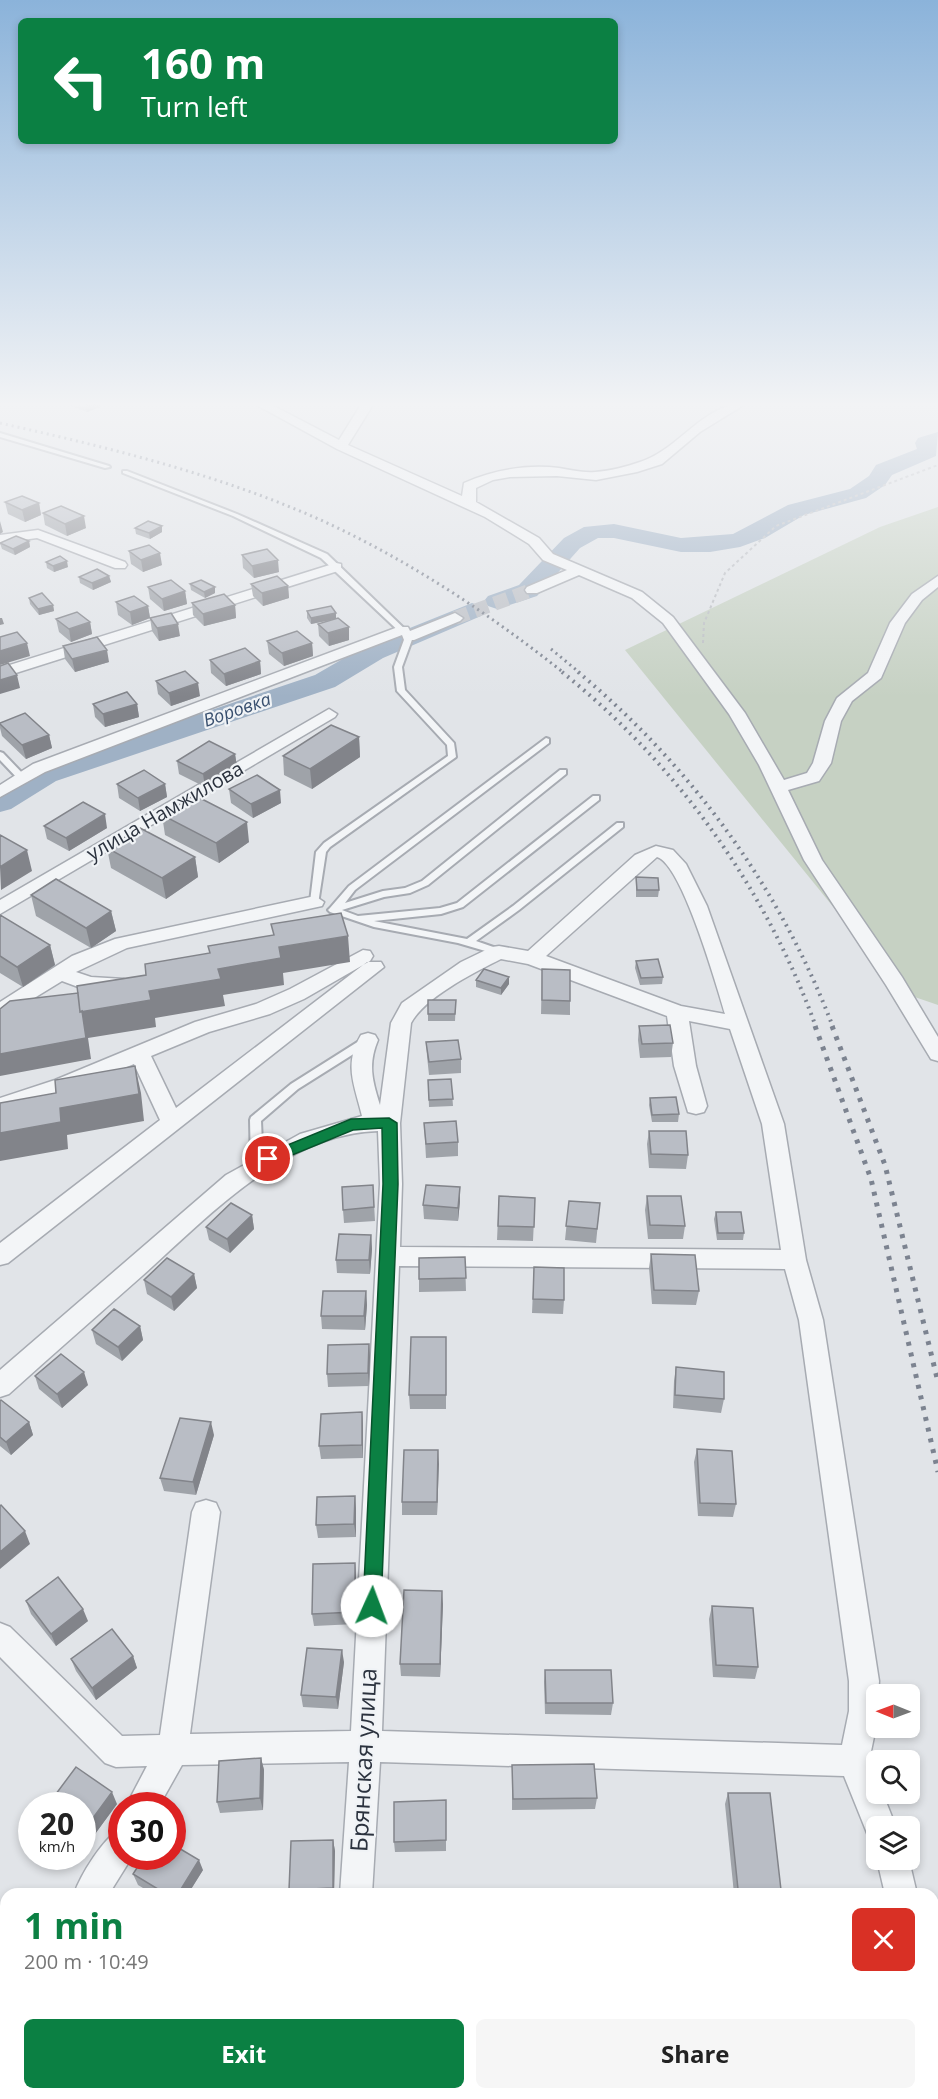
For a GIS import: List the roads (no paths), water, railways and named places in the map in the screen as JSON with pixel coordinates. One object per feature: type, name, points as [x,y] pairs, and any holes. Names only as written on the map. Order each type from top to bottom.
[{"type":"street","points":[[460,501],[534,541],[548,557],[616,584],[652,605],[668,620],[737,713],[779,787],[813,860],[895,982],[938,1054]]},
{"type":"street","points":[[469,501],[469,505]]},
{"type":"street","points":[[0,539],[38,534],[120,565]]},
{"type":"street","points":[[0,673],[336,567]]},
{"type":"street","points":[[532,590],[579,570]]},
{"type":"street","points":[[779,787],[813,777],[822,763],[833,721],[845,698],[874,675],[898,623],[917,597],[938,580]]},
{"type":"street","points":[[0,792],[39,768],[405,632],[455,618]]},
{"type":"street","name":"улица Намжилова","points":[[0,908],[329,714]]},
{"type":"street","points":[[532,958],[651,852],[662,852],[672,859],[692,891],[773,1124],[794,1260],[811,1320],[864,1681],[864,1711],[854,1761],[876,1816]]},
{"type":"street","points":[[0,1012],[78,961],[122,943],[288,917],[315,902]]},
{"type":"street","points":[[382,1122],[401,1023],[409,1008],[468,967],[499,952],[532,958],[677,1012],[738,1024]]},
{"type":"street","points":[[0,1106],[63,1085],[202,1027],[262,1009],[369,962],[172,1122],[0,1256]]},
{"type":"street","points":[[59,973],[96,985],[133,980]]},
{"type":"street","points":[[677,1012],[685,1066],[696,1106]]},
{"type":"street","points":[[368,1040],[360,1054],[358,1071],[382,1122]]},
{"type":"street","points":[[139,1053],[172,1122]]},
{"type":"street","points":[[0,1386],[234,1181],[257,1166],[334,1131],[351,1125],[382,1122]]},
{"type":"street","name":"Брянская улица","points":[[356,1888],[366,1746],[391,1184],[382,1122]]},
{"type":"street","points":[[386,1256],[794,1260]]},
{"type":"street","points":[[150,1792],[173,1750],[206,1512]]},
{"type":"street","points":[[0,1637],[116,1752],[366,1746],[854,1761]]},
{"type":"street","points":[[94,1888],[108,1866]]},
{"type":"street","points":[[895,1870],[900,1888]]},
{"type":"lane","points":[[197,501],[275,532],[324,556],[405,632],[398,667],[401,691],[451,745],[452,757],[327,845],[321,852],[315,902]]},
{"type":"lane","points":[[333,910],[352,888],[546,741]]},
{"type":"lane","points":[[0,755],[22,778]]},
{"type":"lane","points":[[333,910],[383,894],[407,891],[425,884],[563,772]]},
{"type":"lane","points":[[359,919],[441,911],[460,905],[596,798]]},
{"type":"lane","points":[[471,940],[516,908],[620,825]]},
{"type":"lane","points":[[333,910],[359,919],[471,940],[499,952]]},
{"type":"lane","points":[[257,1166],[255,1120],[296,1085],[368,1040]]},
{"type":"waterway","name":"Воровка","points":[[497,601],[528,590],[572,543],[593,532],[605,530],[623,532],[661,543],[710,545],[749,537],[796,510],[832,501]]},
{"type":"waterway","name":"Воровка","points":[[0,803],[46,775],[325,681],[374,652],[472,611]]},
{"type":"tunnel","points":[[455,618],[532,590]]},
{"type":"railway","points":[[276,501],[347,533],[444,587],[475,607],[564,673]]},
{"type":"railway","points":[[551,649],[580,673]]},
{"type":"railway","points":[[562,672],[604,708],[643,747],[680,788],[713,832],[744,878],[771,926],[816,1027]]},
{"type":"railway","points":[[578,672],[620,709],[658,748],[695,789],[728,833],[787,926],[812,976],[833,1027]]},
{"type":"railway","points":[[815,1026],[871,1179],[938,1472]]},
{"type":"railway","points":[[832,1026],[885,1165],[938,1382]]}]
